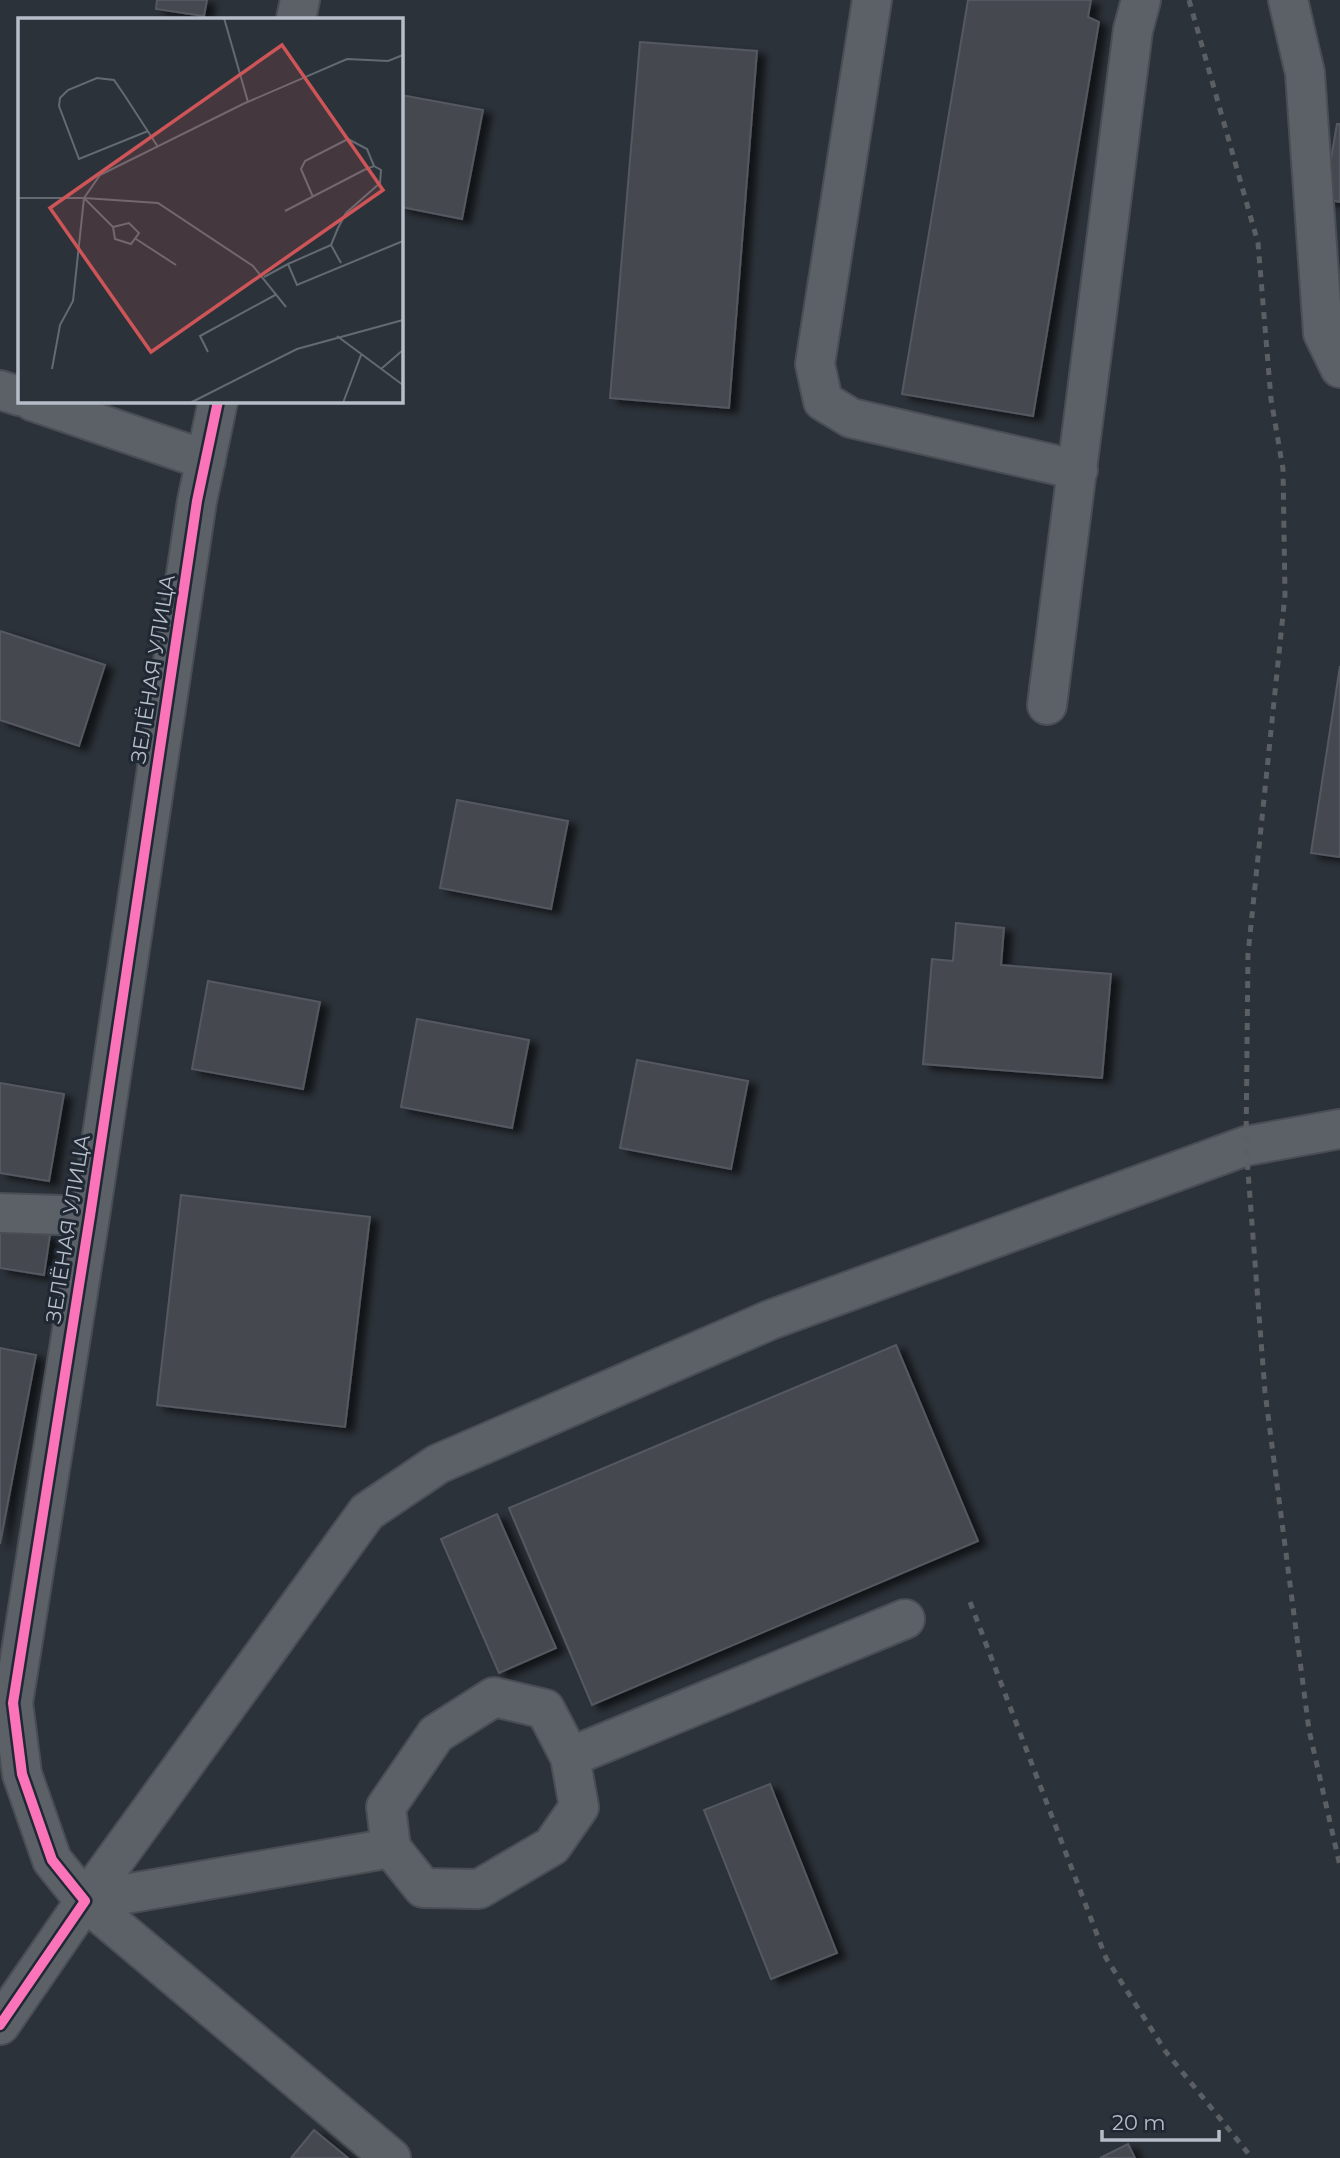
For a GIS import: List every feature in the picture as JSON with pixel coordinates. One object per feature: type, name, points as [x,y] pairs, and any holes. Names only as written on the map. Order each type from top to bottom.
[{"type":"street","points":[[296,18],[300,0]]},
{"type":"street","points":[[873,0],[815,364],[823,401],[851,418],[1078,470]]},
{"type":"street","points":[[1046,705],[1133,30],[1141,0]]},
{"type":"street","points":[[1288,0],[1306,73],[1323,333],[1340,368]]},
{"type":"street","points":[[0,390],[18,396]]},
{"type":"street","points":[[35,402],[206,460]]},
{"type":"street","name":"ЗЕЛЁНАЯ УЛИЦА","points":[[218,402],[197,501],[90,1216],[13,1703],[22,1774],[52,1860],[85,1901],[391,2158]]},
{"type":"street","points":[[0,2025],[85,1901],[367,1512],[438,1464],[770,1320],[1246,1146],[1340,1129]]},
{"type":"street","points":[[0,1213],[90,1216]]},
{"type":"street","points":[[570,1756],[905,1619]]},
{"type":"street","points":[[494,1697],[545,1709],[570,1756],[579,1807],[552,1846],[479,1889],[423,1888],[391,1848],[386,1807],[436,1734],[494,1697]]},
{"type":"street","points":[[85,1901],[391,1848]]},
{"type":"building","points":[[157,0],[207,0],[204,16],[156,9]]},
{"type":"building","points":[[968,0],[1091,0],[1088,17],[1099,22],[1033,416],[902,394]]},
{"type":"building","points":[[640,42],[757,51],[729,408],[610,398]]},
{"type":"building","points":[[402,95],[483,110],[462,219],[402,207]]},
{"type":"building","points":[[1337,124],[1340,124],[1340,202],[1324,199]]},
{"type":"building","points":[[0,631],[105,665],[79,746],[0,720]]},
{"type":"building","points":[[1340,666],[1340,857],[1311,853]]},
{"type":"building","points":[[457,800],[568,821],[551,909],[440,888]]},
{"type":"building","points":[[956,923],[1004,928],[1001,965],[1111,974],[1102,1078],[923,1064],[932,959],[953,961]]},
{"type":"building","points":[[208,981],[320,1002],[303,1089],[192,1069]]},
{"type":"building","points":[[417,1019],[529,1040],[512,1128],[401,1107]]},
{"type":"building","points":[[637,1060],[748,1081],[731,1169],[620,1148]]},
{"type":"building","points":[[0,1083],[64,1094],[49,1181],[0,1173]]},
{"type":"building","points":[[181,1195],[370,1217],[345,1427],[157,1405]]},
{"type":"building","points":[[0,1227],[50,1235],[44,1275],[0,1268]]},
{"type":"building","points":[[896,1345],[978,1541],[592,1705],[509,1508]]},
{"type":"building","points":[[0,1348],[36,1355],[0,1544]]},
{"type":"building","points":[[497,1514],[556,1648],[499,1673],[441,1539]]},
{"type":"building","points":[[770,1784],[837,1953],[771,1979],[704,1810]]},
{"type":"building","points":[[314,2130],[348,2158],[291,2158]]},
{"type":"building","points":[[1128,2144],[1135,2158],[1100,2158]]},
{"type":"railway","points":[[1189,0],[1258,243],[1271,399],[1283,469],[1285,595],[1248,954],[1246,1146],[1265,1392],[1309,1730],[1340,1866]]},
{"type":"railway","points":[[970,1602],[1106,1958],[1166,2052],[1252,2158]]},
{"type":"cycle path","points":[[0,2025],[85,1901],[52,1860],[22,1774],[13,1703],[90,1216],[197,501],[218,402]]}]
